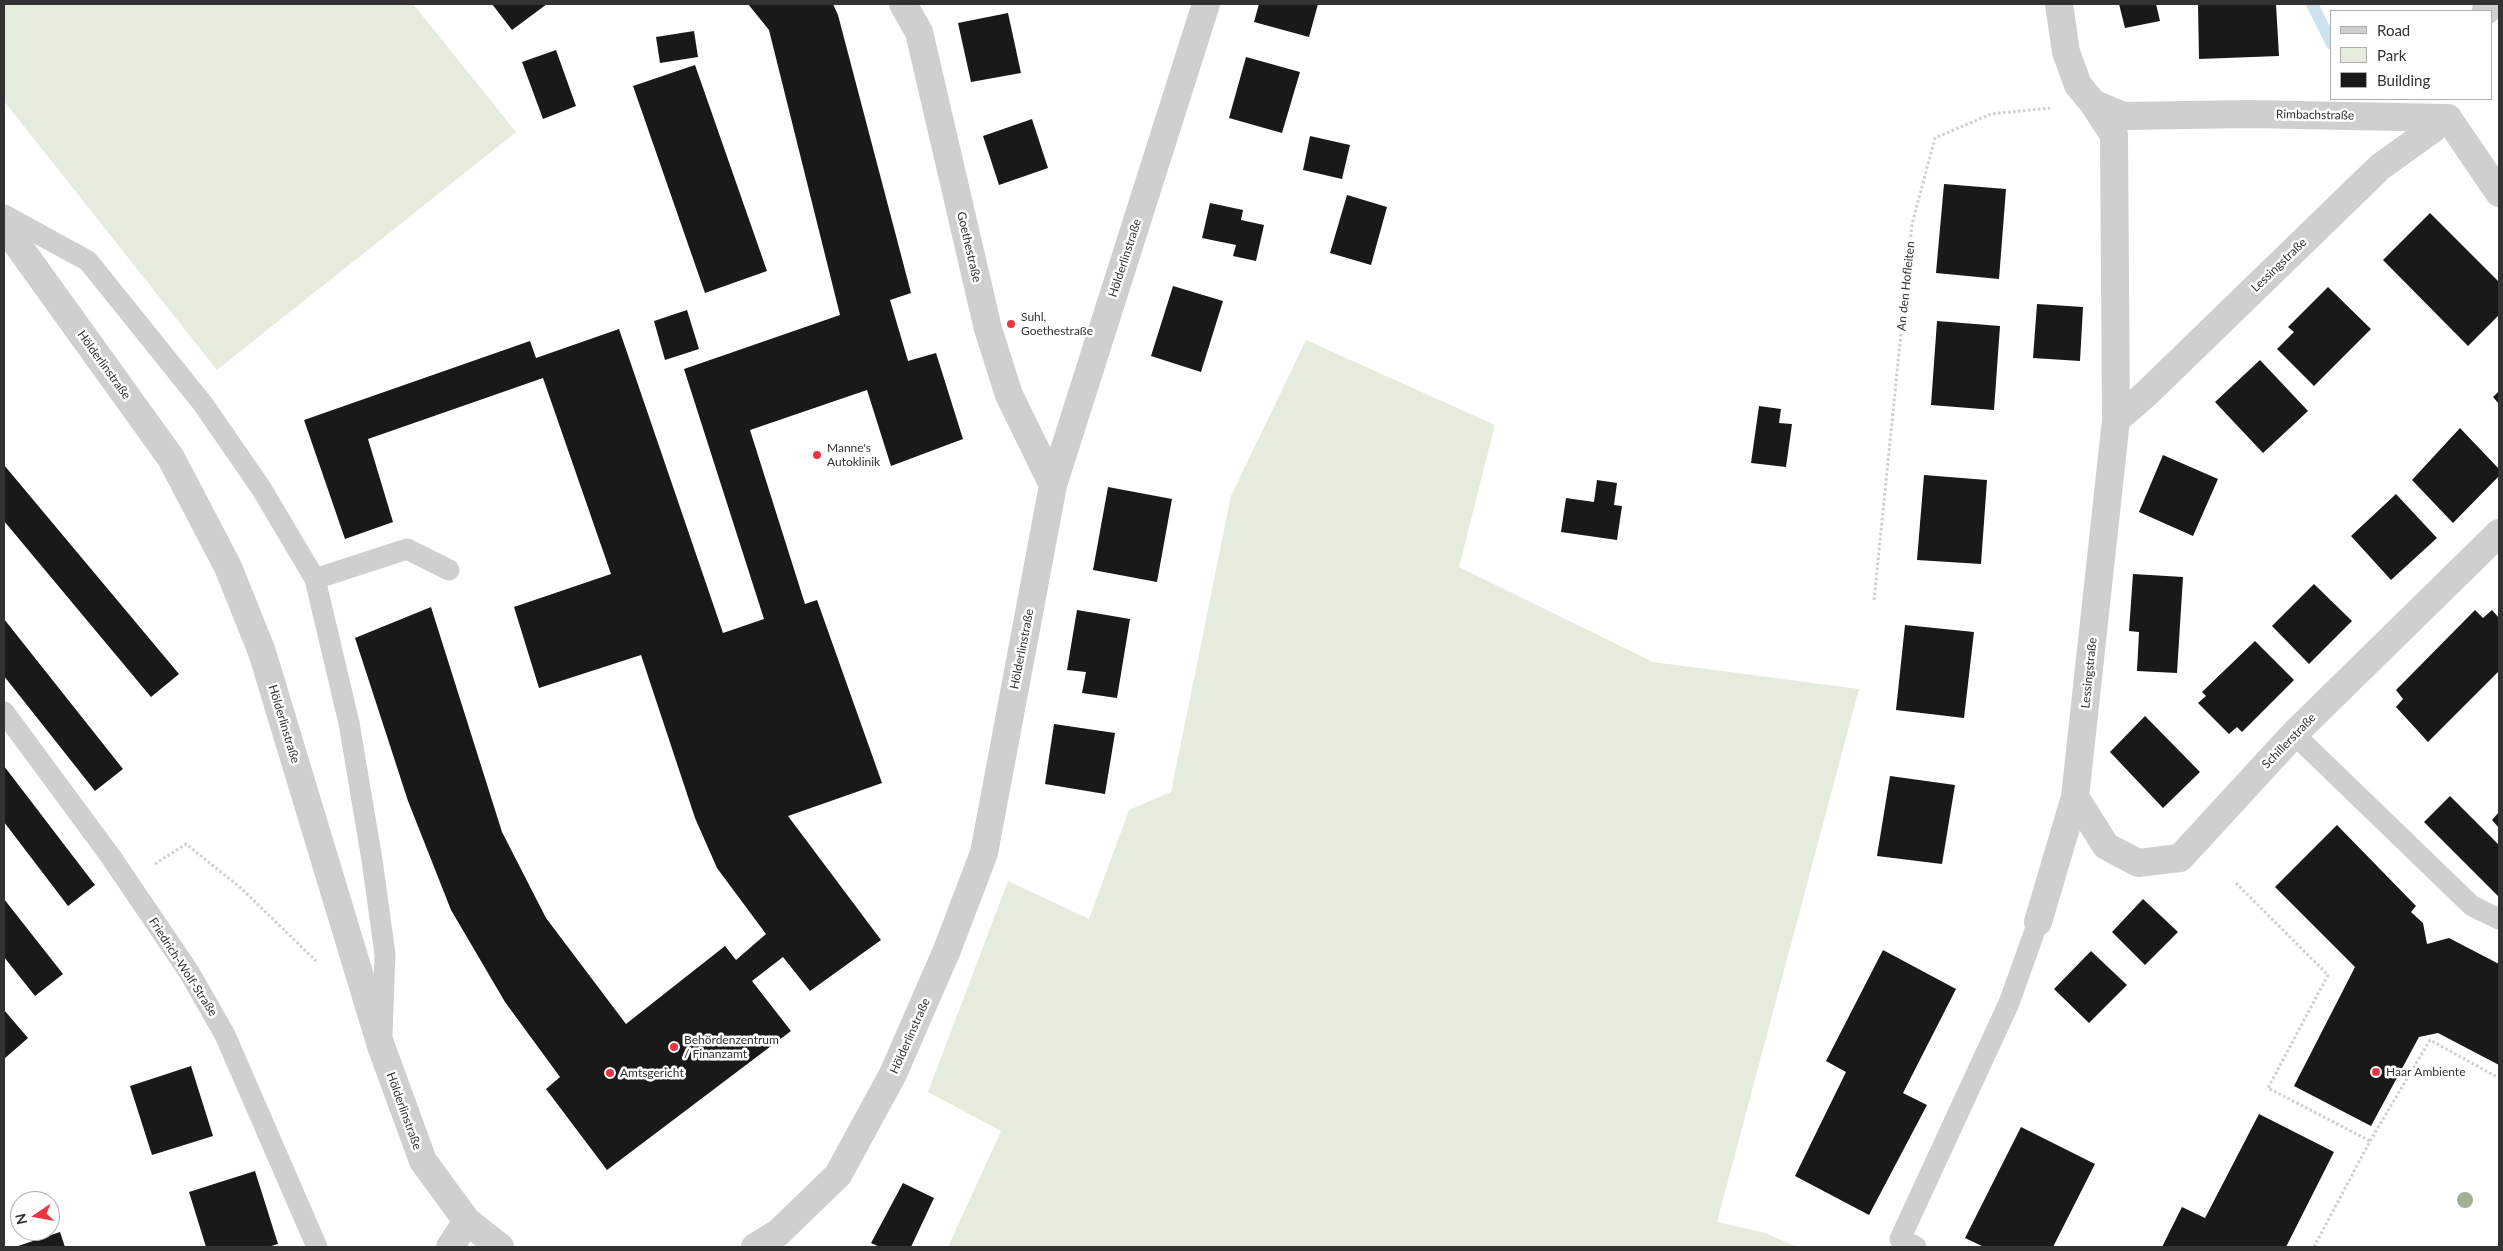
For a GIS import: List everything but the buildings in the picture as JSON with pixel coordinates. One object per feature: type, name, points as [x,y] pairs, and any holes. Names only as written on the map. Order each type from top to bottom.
[{"type":"street","name":"Goethestraße","points":[[903,4],[919,32],[988,330],[1009,395],[1053,485]]},
{"type":"street","name":"Hölderlinstraße","points":[[755,1247],[778,1233],[838,1175],[893,1074],[947,950],[984,853],[1053,485],[1206,4]]},
{"type":"street","name":"Lessingstraße","points":[[2038,922],[2075,797],[2116,420],[2114,135],[2093,103],[2078,85],[2066,52],[2059,4]]},
{"type":"street","name":"Rimbachstraße","points":[[2093,103],[2123,116],[2452,108]]},
{"type":"street","name":"Lessingstraße","points":[[2116,420],[2146,394],[2380,167],[2452,108]]},
{"type":"street","points":[[2452,108],[2499,193]]},
{"type":"street","name":"Hölderlinstraße","points":[[4,226],[170,458],[228,567],[262,652],[381,1046],[423,1161],[467,1221],[500,1247]]},
{"type":"street","name":"Schillerstraße","points":[[2075,797],[2106,846],[2138,863],[2180,858],[2294,734],[2499,533]]},
{"type":"street","points":[[450,1247],[467,1221]]},
{"type":"lane","points":[[4,215],[88,261],[203,404],[261,488],[315,579],[349,723],[372,860],[385,954],[381,1046]]},
{"type":"lane","points":[[315,579],[407,549],[449,570]]},
{"type":"lane","name":"Friedrich-Wolf-Straße","points":[[4,712],[111,858],[189,972],[226,1035],[317,1247]]},
{"type":"lane","points":[[2294,734],[2472,906],[2499,919]]},
{"type":"lane","points":[[1916,1247],[1900,1239],[2009,1003],[2038,922]]},
{"type":"path","name":"An den Hofleiten","points":[[1874,600],[1912,224],[1935,138],[1991,114],[2093,103]]},
{"type":"path","points":[[138,898],[147,869],[186,844],[240,888],[323,967]]},
{"type":"path","points":[[2236,884],[2328,976],[2268,1088],[2370,1141]]},
{"type":"path","points":[[2314,1247],[2370,1141],[2430,1040],[2499,1078]]},
{"type":"green space","points":[[4,4],[413,4],[516,132],[217,370],[4,101]]},
{"type":"green space","points":[[1306,340],[1495,425],[1459,567],[1653,662],[1859,689],[1717,1222],[1765,1233],[1797,1247],[948,1247],[1001,1131],[928,1092],[1008,881],[1089,919],[1129,810],[1171,792],[1231,496]]},
{"type":"waterway","points":[[2312,4],[2330,40]]},
{"type":"place","name":"Suhl, Goethestraße","points":[[1011,324]]},
{"type":"place","name":"Manne's Autoklinik","points":[[817,455]]},
{"type":"place","name":"Behördenzentrum / Finanzamt","points":[[674,1047]]},
{"type":"place","name":"Haar Ambiente","points":[[2376,1072]]},
{"type":"place","name":"Amtsgericht","points":[[610,1073]]}]
